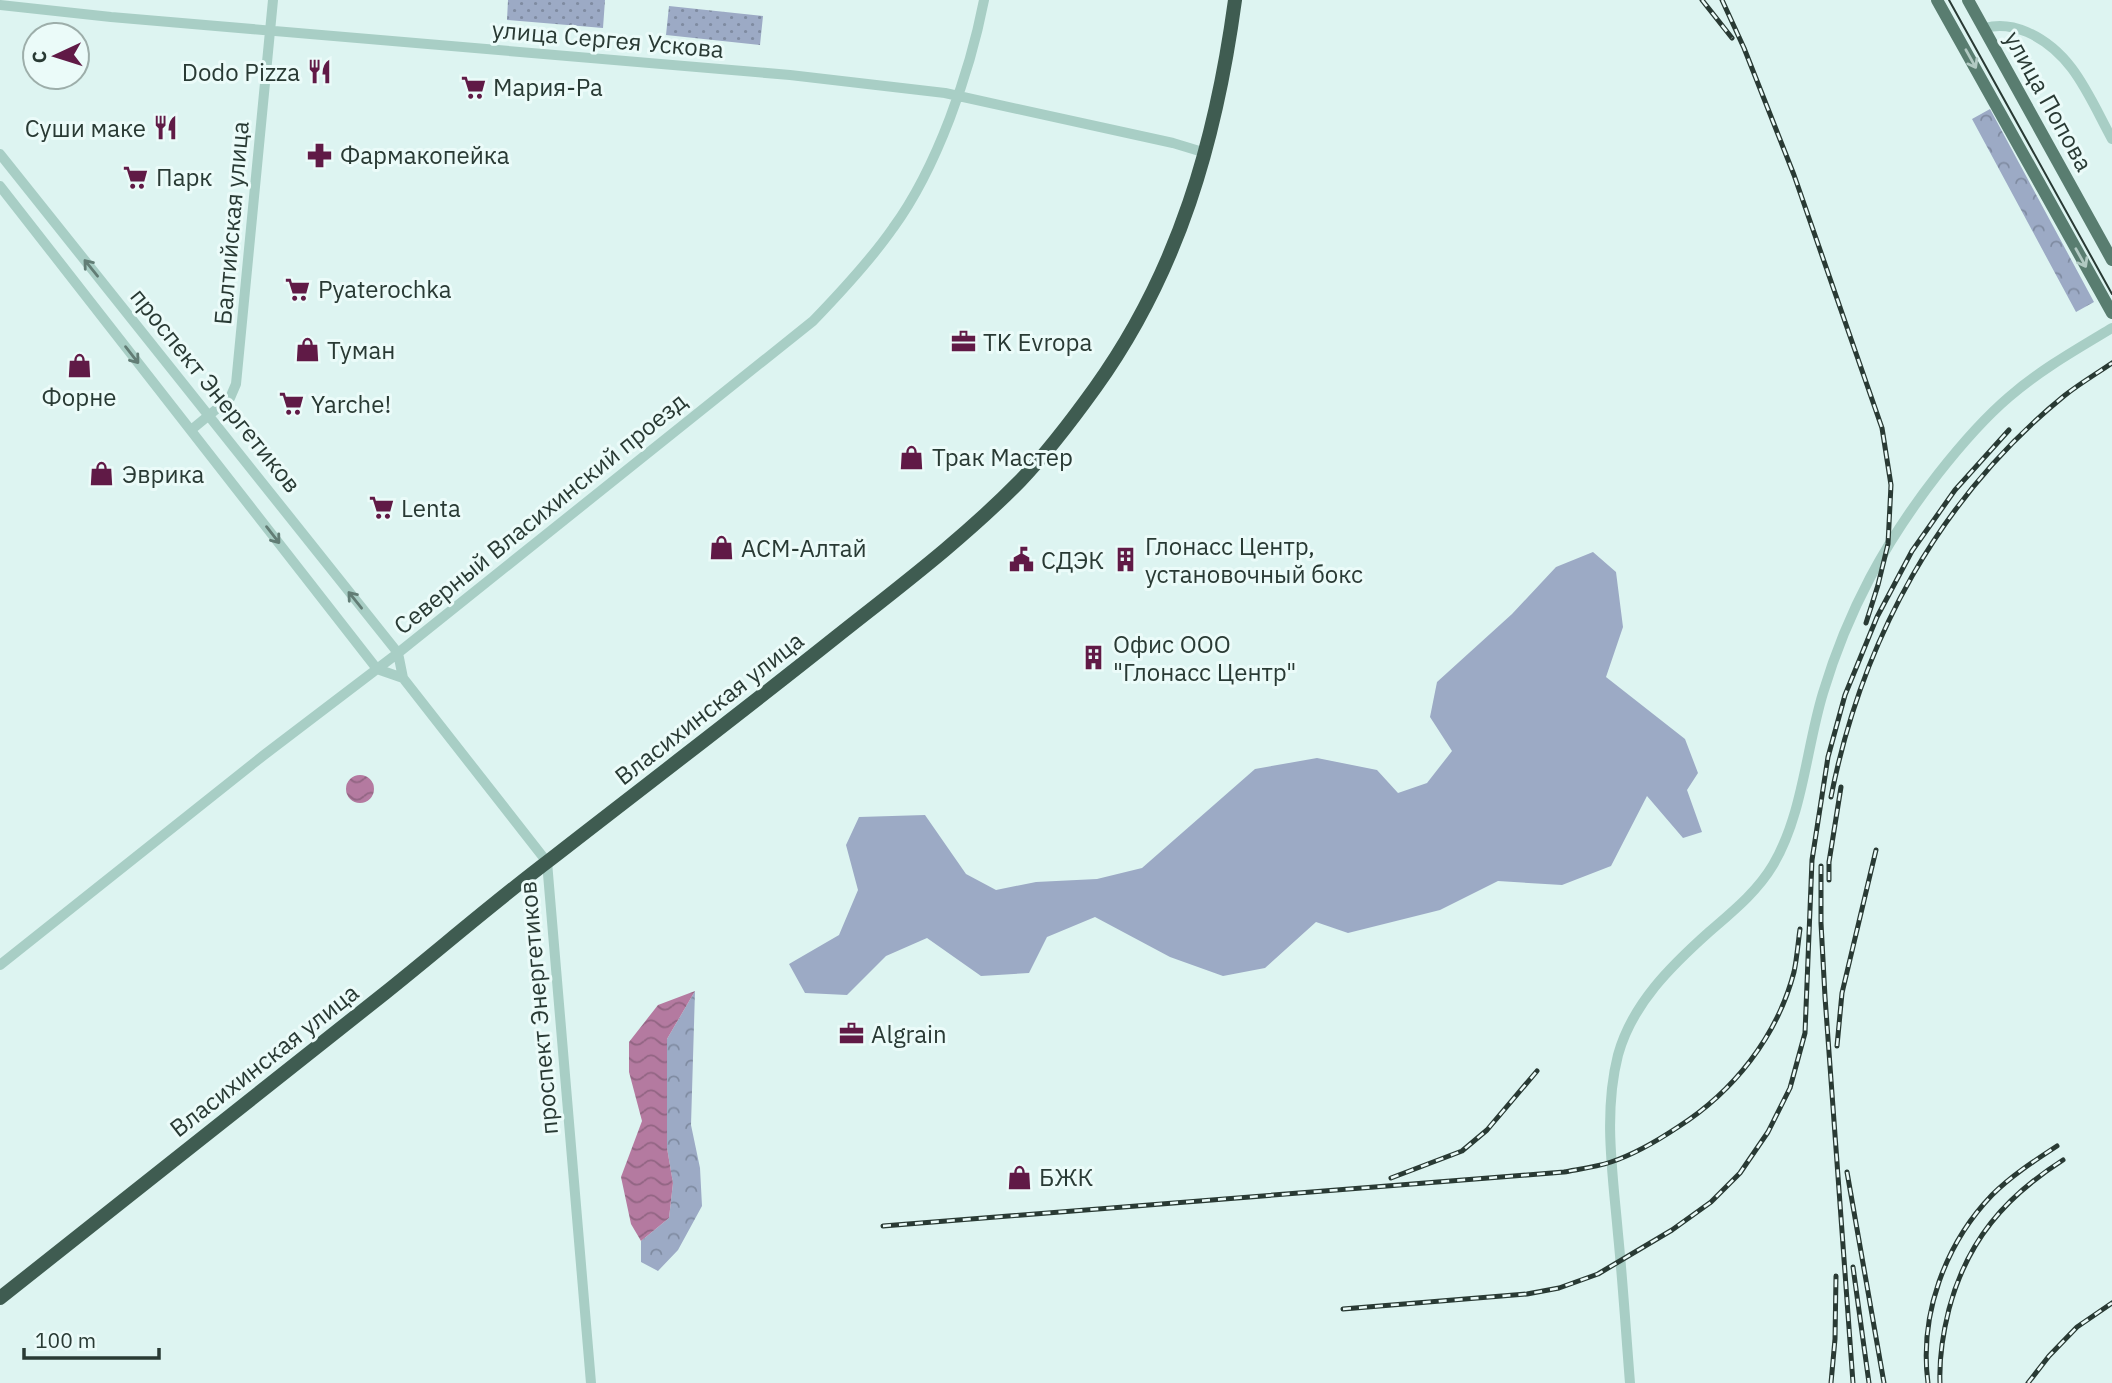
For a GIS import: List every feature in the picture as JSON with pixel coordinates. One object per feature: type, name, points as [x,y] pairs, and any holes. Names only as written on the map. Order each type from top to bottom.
[{"type":"highway","name":"Власихинская улица","points":[[0,1298],[547,862],[688,755],[925,567],[975,525],[1022,479],[1065,429],[1097,385],[1153,293],[1184,221],[1206,153],[1226,64],[1235,0]]},
{"type":"main road","points":[[1937,0],[2109,308]]},
{"type":"main road","name":"улица Попова","points":[[1968,0],[2112,260]]},
{"type":"street","name":"Балтийская улица","points":[[191,430],[230,398],[236,384],[273,0]]},
{"type":"street","name":"Северный Власихинский проезд","points":[[0,965],[264,755],[398,653],[813,321],[902,216],[929,165],[958,95],[975,46],[984,0]]},
{"type":"street","name":"улица Сергея Ускова","points":[[0,5],[790,75],[958,95],[1173,143],[1206,153]]},
{"type":"street","points":[[1985,28],[1998,25],[2022,30],[2044,39],[2061,53],[2076,72],[2112,139]]},
{"type":"street","name":"проспект Энергетиков","points":[[0,154],[398,653]]},
{"type":"street","name":"проспект Энергетиков","points":[[0,186],[377,669]]},
{"type":"street","points":[[1630,1383],[1609,1132],[1617,1062],[1632,1023],[1655,985],[1737,909],[1774,864],[1794,811],[1833,660],[1867,583],[1895,533],[1975,428],[2010,396],[2054,363],[2112,328]]},
{"type":"street","points":[[398,653],[403,678]]},
{"type":"street","points":[[377,669],[403,678]]},
{"type":"street","name":"проспект Энергетиков","points":[[403,678],[547,862],[591,1383]]},
{"type":"green space","points":[[508,0],[605,0],[603,28],[507,20]]},
{"type":"green space","points":[[669,6],[763,16],[760,45],[666,35]]},
{"type":"green space","points":[[1990,109],[2094,302],[2076,312],[1972,119]]},
{"type":"green space","points":[[1593,552],[1616,572],[1623,627],[1606,677],[1685,739],[1698,773],[1687,790],[1702,832],[1683,838],[1647,796],[1611,866],[1562,885],[1498,881],[1440,910],[1348,933],[1316,922],[1265,968],[1223,976],[1170,957],[1095,917],[1047,937],[1029,973],[981,976],[927,938],[886,956],[847,995],[805,993],[789,964],[839,935],[858,890],[846,845],[859,817],[925,815],[966,874],[996,890],[1036,882],[1097,879],[1142,868],[1255,769],[1317,758],[1377,770],[1398,793],[1427,783],[1452,751],[1430,717],[1437,682],[1512,614],[1556,567]]},
{"type":"green space","points":[[695,991],[691,1125],[700,1168],[702,1206],[678,1250],[658,1271],[641,1262],[641,1241],[669,1218],[673,1183],[667,1148],[667,1039]]},
{"type":"water","points":[[360,775],[370,779],[374,789],[370,799],[360,803],[350,799],[346,789],[350,779]]},
{"type":"water","points":[[695,991],[667,1039],[667,1148],[673,1183],[669,1218],[641,1241],[631,1224],[621,1177],[642,1121],[629,1072],[629,1042],[658,1005]]},
{"type":"tram line","points":[[1949,0],[2112,294]]},
{"type":"railway","points":[[1702,0],[1732,38]]},
{"type":"railway","points":[[1722,0],[1794,175],[1882,428],[1891,485],[1888,544],[1866,623]]},
{"type":"railway","points":[[1831,797],[1863,682],[1885,628],[1912,576],[1944,526],[1979,480],[2019,436],[2064,396],[2112,363]]},
{"type":"railway","points":[[1343,1309],[1527,1294],[1559,1288],[1598,1274],[1672,1230],[1711,1202],[1740,1173],[1768,1132],[1790,1088],[1805,1033],[1812,860],[1828,757],[1845,695],[1877,617],[1912,551],[1955,490],[2009,430]]},
{"type":"railway","points":[[1829,880],[1829,862],[1841,787]]},
{"type":"railway","points":[[1837,1046],[1842,993],[1876,850]]},
{"type":"railway","points":[[1821,866],[1825,997],[1853,1383]]},
{"type":"railway","points":[[883,1226],[1564,1172],[1611,1162],[1654,1142],[1698,1113],[1717,1097],[1750,1061],[1776,1019],[1786,996],[1794,972],[1800,929]]},
{"type":"railway","points":[[1391,1178],[1462,1151],[1487,1130],[1537,1071]]},
{"type":"railway","points":[[1928,1383],[1926,1357],[1932,1307],[1939,1282],[1961,1235],[1975,1214],[1999,1188],[2057,1146]]},
{"type":"railway","points":[[1940,1383],[1943,1336],[1966,1262],[2006,1205],[2063,1160]]},
{"type":"railway","points":[[1847,1172],[1884,1383]]},
{"type":"railway","points":[[1853,1267],[1869,1383]]},
{"type":"railway","points":[[1831,1383],[1836,1276]]},
{"type":"railway","points":[[2028,1383],[2077,1327],[2112,1303]]},
{"type":"place","name":"Dodo Pizza","points":[[320,72]]},
{"type":"place","name":"Мария-Ра","points":[[473,87]]},
{"type":"place","name":"Суши маке","points":[[166,128]]},
{"type":"place","name":"Фармакопейка","points":[[320,155]]},
{"type":"place","name":"Парк","points":[[136,177]]},
{"type":"place","name":"Pyaterochka","points":[[298,289]]},
{"type":"place","name":"TK Evropa","points":[[963,342]]},
{"type":"place","name":"Туман","points":[[307,350]]},
{"type":"place","name":"Форне","points":[[79,366]]},
{"type":"place","name":"Yarche!","points":[[291,404]]},
{"type":"place","name":"Трак Мастер","points":[[912,457]]},
{"type":"place","name":"Эврика","points":[[102,474]]},
{"type":"place","name":"Lenta","points":[[381,508]]},
{"type":"place","name":"АСМ-Алтай","points":[[721,548]]},
{"type":"place","name":"СДЭК","points":[[1021,560]]},
{"type":"place","name":"Глонасс Центр, установочный бокс","points":[[1125,560]]},
{"type":"place","name":"Офис ООО \"Глонасс Центр\"","points":[[1093,658]]},
{"type":"place","name":"Algrain","points":[[851,1034]]},
{"type":"place","name":"БЖК","points":[[1019,1177]]}]
